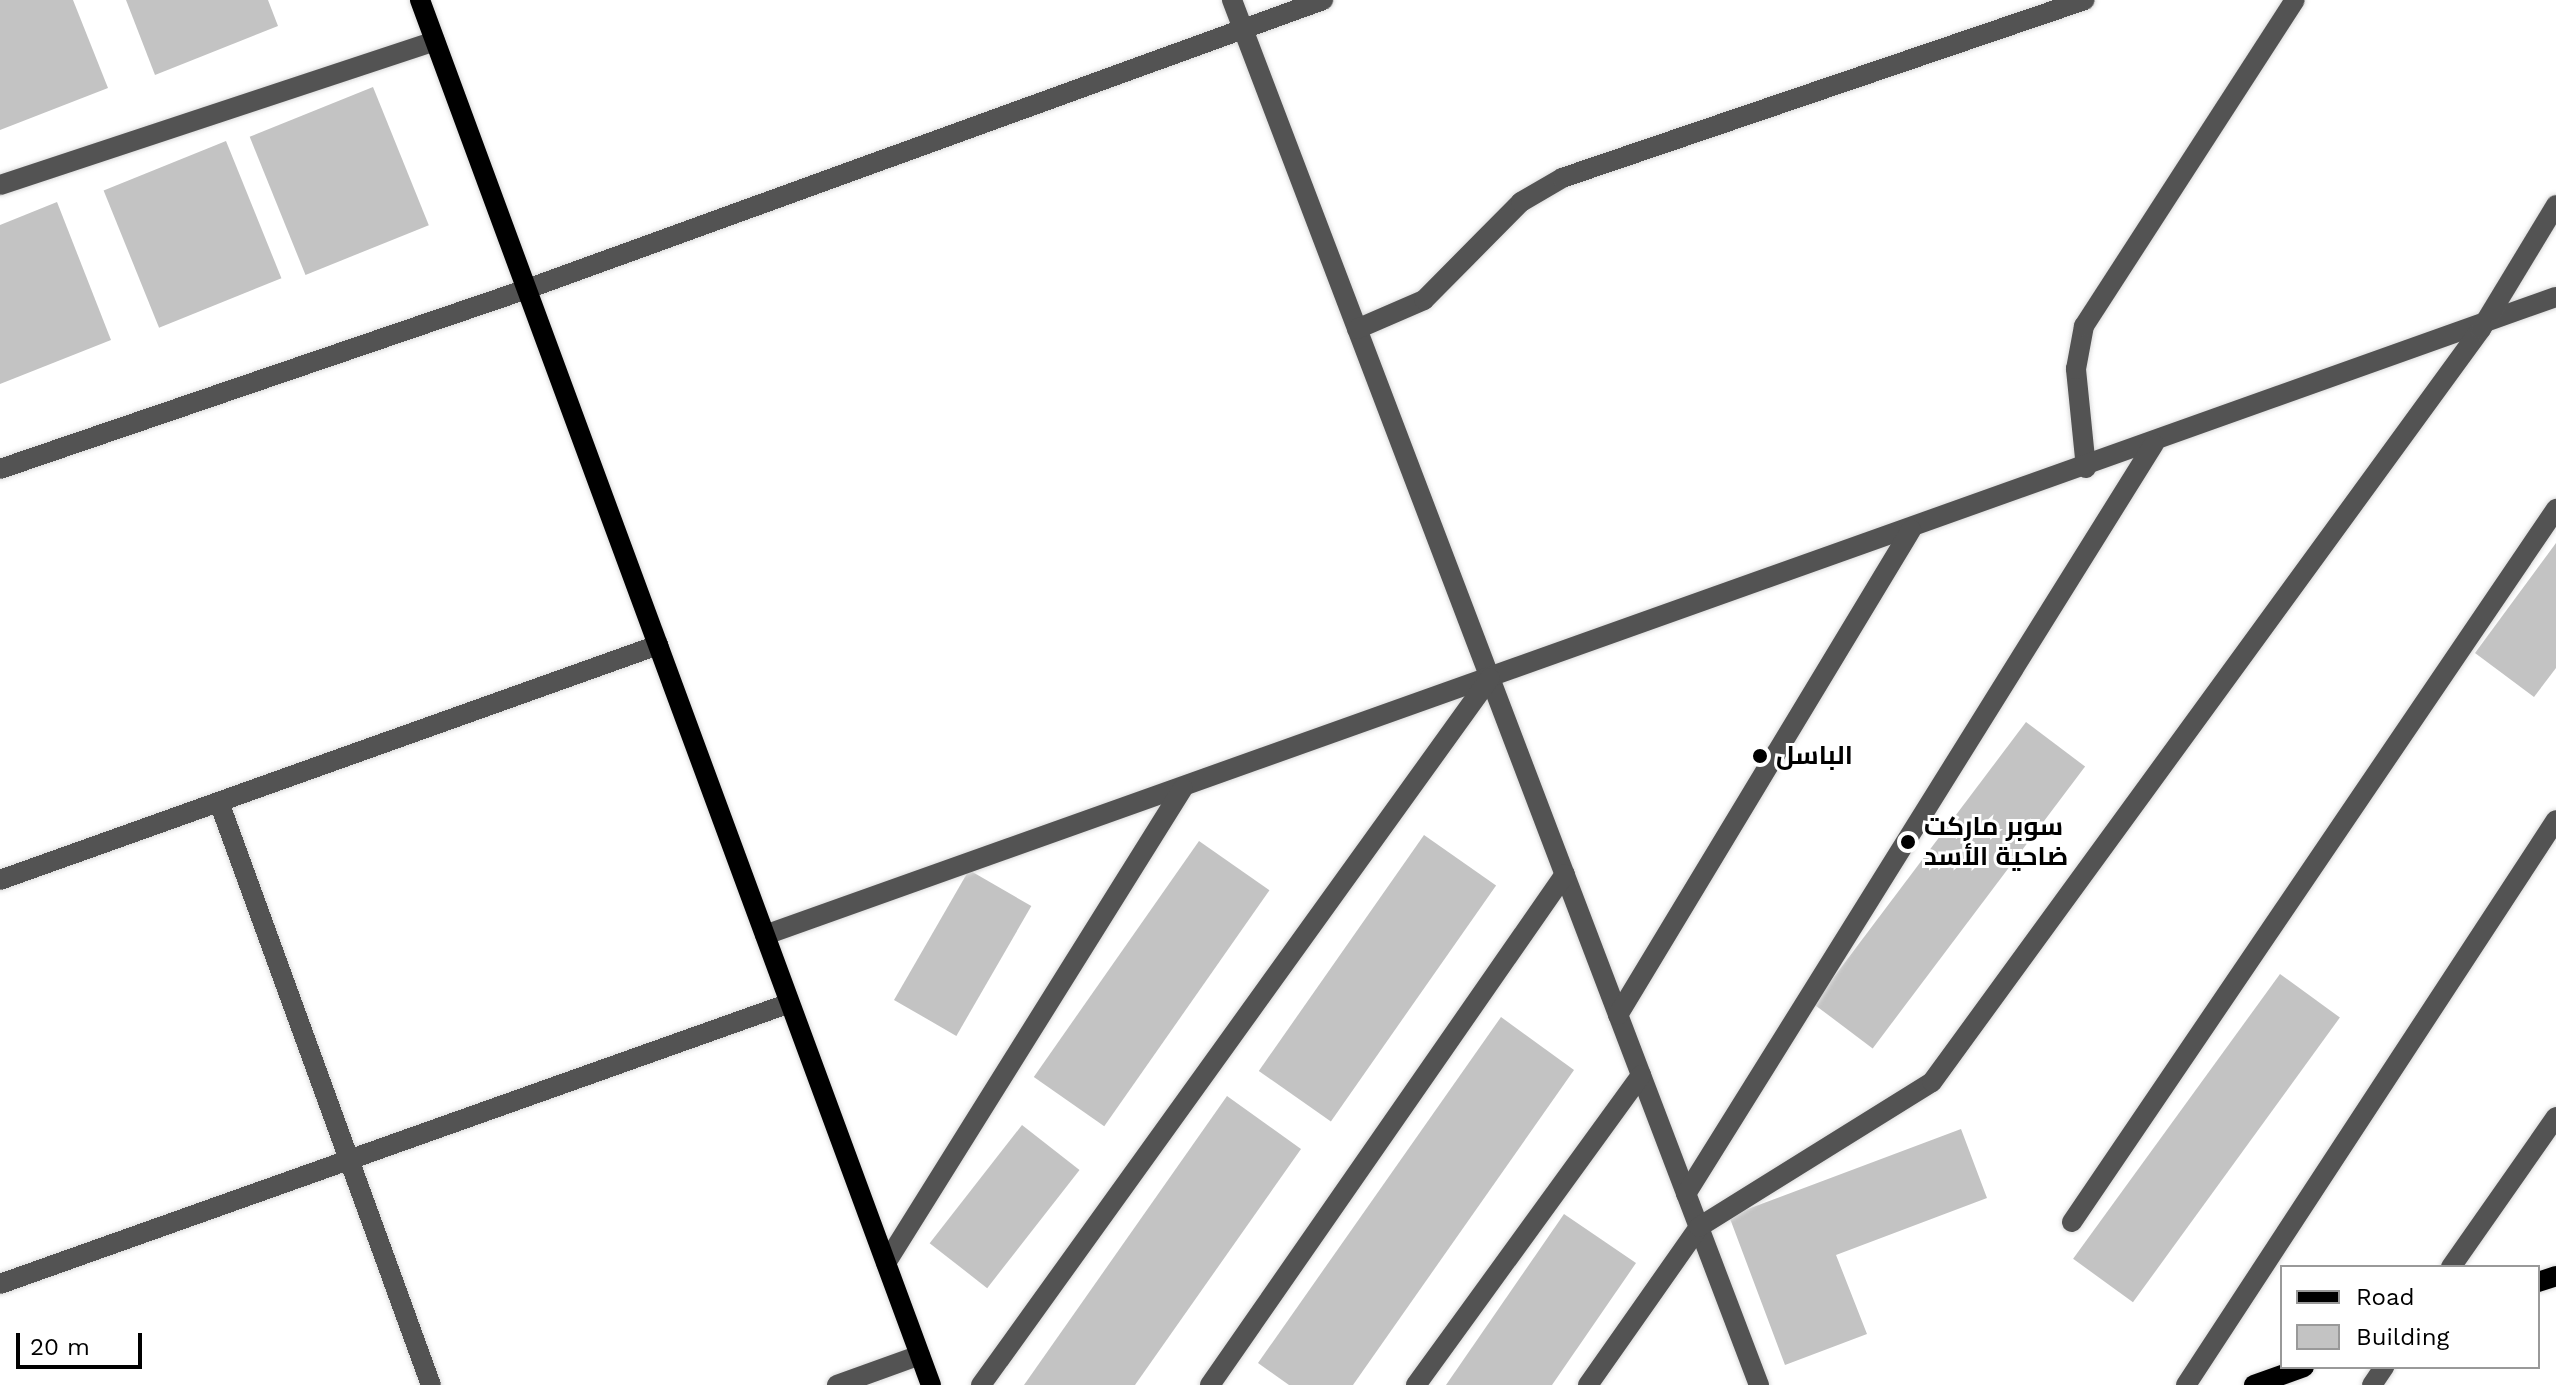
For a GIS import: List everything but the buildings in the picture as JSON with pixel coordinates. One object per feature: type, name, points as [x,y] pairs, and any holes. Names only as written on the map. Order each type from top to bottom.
[{"type":"main road","points":[[420,0],[931,1385]]},
{"type":"main road","points":[[2254,1385],[2298,1369]]},
{"type":"street","points":[[1232,0],[1759,1385]]},
{"type":"street","points":[[0,469],[527,289],[1323,0]]},
{"type":"street","points":[[1357,329],[1424,300],[1521,202],[1562,178],[2085,0]]},
{"type":"street","points":[[2086,468],[2076,369],[2084,326],[2295,0]]},
{"type":"street","points":[[0,185],[435,41]]},
{"type":"street","points":[[1588,1385],[1699,1227],[1932,1082],[2481,329],[2556,205]]},
{"type":"street","points":[[765,935],[2481,329],[2556,297]]},
{"type":"street","points":[[1686,1194],[2154,444]]},
{"type":"street","points":[[2072,1222],[2556,509]]},
{"type":"street","points":[[1618,1015],[1911,530]]},
{"type":"street","points":[[0,880],[658,645]]},
{"type":"street","points":[[981,1385],[1490,678]]},
{"type":"street","points":[[886,1263],[1183,788]]},
{"type":"street","points":[[219,802],[431,1385]]},
{"type":"street","points":[[2186,1385],[2556,820]]},
{"type":"street","points":[[1210,1385],[1565,874]]},
{"type":"street","points":[[0,1284],[790,1003]]},
{"type":"street","points":[[1416,1385],[1641,1075]]},
{"type":"street","points":[[2452,1265],[2556,1117]]},
{"type":"street","points":[[837,1385],[920,1355]]},
{"type":"place","name":"الباسل","points":[[1760,756]]},
{"type":"place","name":"سوبر ماركت ضاحية الأسد","points":[[1908,842]]}]
